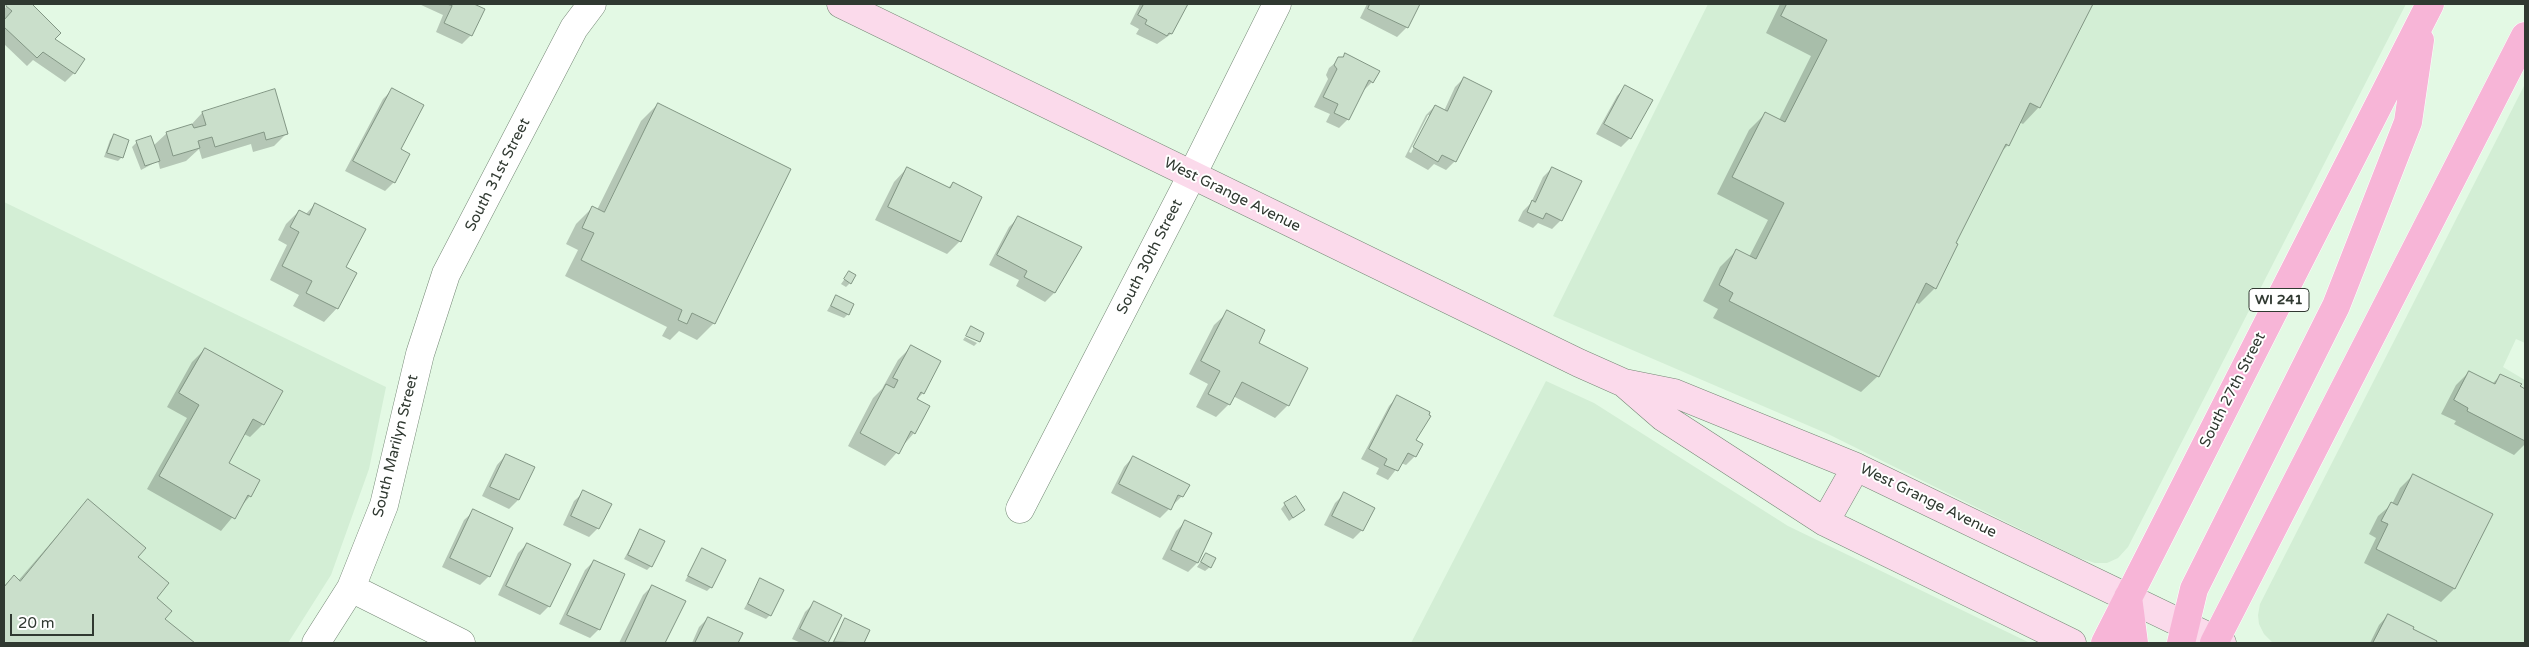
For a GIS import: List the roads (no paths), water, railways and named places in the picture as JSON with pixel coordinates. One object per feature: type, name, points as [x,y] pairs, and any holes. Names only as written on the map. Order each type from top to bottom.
[{"type":"main road","name":"South 27th Street","points":[[2105,643],[2427,11]]},
{"type":"main road","points":[[2182,634],[2194,589],[2336,306],[2408,122],[2427,11]]},
{"type":"main road","points":[[2217,642],[2525,36]]},
{"type":"main road","points":[[2128,597],[2134,643]]},
{"type":"street","name":"South 31st Street","points":[[420,354],[446,274],[574,28],[592,4]]},
{"type":"street","name":"West Grange Avenue","points":[[841,4],[1430,292],[1624,383],[1674,393],[1856,467],[2128,597],[2182,634],[2217,642]]},
{"type":"street","name":"South 30th Street","points":[[1020,509],[1192,175],[1277,4]]},
{"type":"street","name":"South Marilyn Street","points":[[316,643],[351,588],[384,505],[420,354]]},
{"type":"street","name":"West Grange Avenue","points":[[1624,383],[1663,417],[1825,522],[2072,643]]},
{"type":"street","points":[[1825,522],[1856,467]]},
{"type":"street","points":[[351,588],[461,643]]}]
